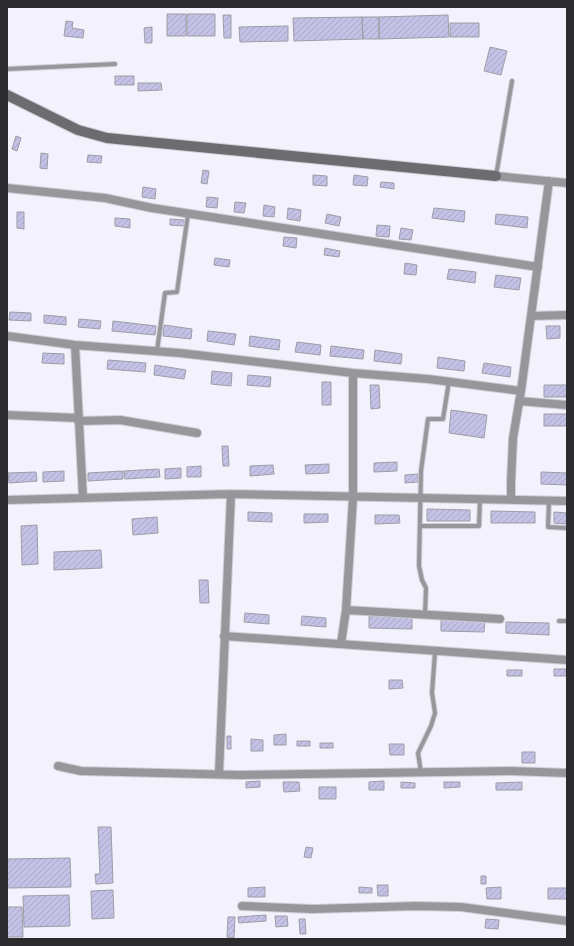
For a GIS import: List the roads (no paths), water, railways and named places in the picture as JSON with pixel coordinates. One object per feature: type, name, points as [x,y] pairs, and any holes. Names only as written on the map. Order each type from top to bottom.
[{"type":"street","points":[[7,95],[78,130],[107,138],[549,180],[567,183]]},
{"type":"street","points":[[511,500],[513,438],[521,391],[549,180]]},
{"type":"street","points":[[7,188],[105,198],[152,208],[538,267]]},
{"type":"street","points":[[531,316],[567,315]]},
{"type":"street","points":[[7,336],[75,345],[157,352],[352,373],[449,381],[521,391]]},
{"type":"street","points":[[75,345],[83,498]]},
{"type":"street","points":[[341,644],[346,610],[353,498],[352,373]]},
{"type":"street","points":[[519,401],[567,405]]},
{"type":"street","points":[[7,414],[78,419],[120,420],[197,433]]},
{"type":"street","points":[[219,773],[231,494]]},
{"type":"street","points":[[7,500],[231,494],[353,498],[567,501]]},
{"type":"street","points":[[346,610],[500,619]]},
{"type":"street","points":[[224,636],[435,652],[567,660]]},
{"type":"street","points":[[58,766],[81,771],[219,773],[240,775],[511,771],[567,773]]},
{"type":"street","points":[[242,906],[313,909],[461,906],[567,921]]},
{"type":"lane","points":[[7,69],[115,64]]},
{"type":"lane","points":[[496,176],[512,81]]},
{"type":"lane","points":[[157,352],[165,293],[177,292],[188,213]]},
{"type":"lane","points":[[425,614],[426,588],[422,580],[419,566],[421,471],[428,419],[443,419],[449,381]]},
{"type":"lane","points":[[420,526],[479,526],[480,499]]},
{"type":"lane","points":[[549,501],[548,527],[567,528]]},
{"type":"lane","points":[[559,621],[567,622]]},
{"type":"lane","points":[[421,773],[418,753],[429,731],[435,713],[432,693],[435,652]]}]
